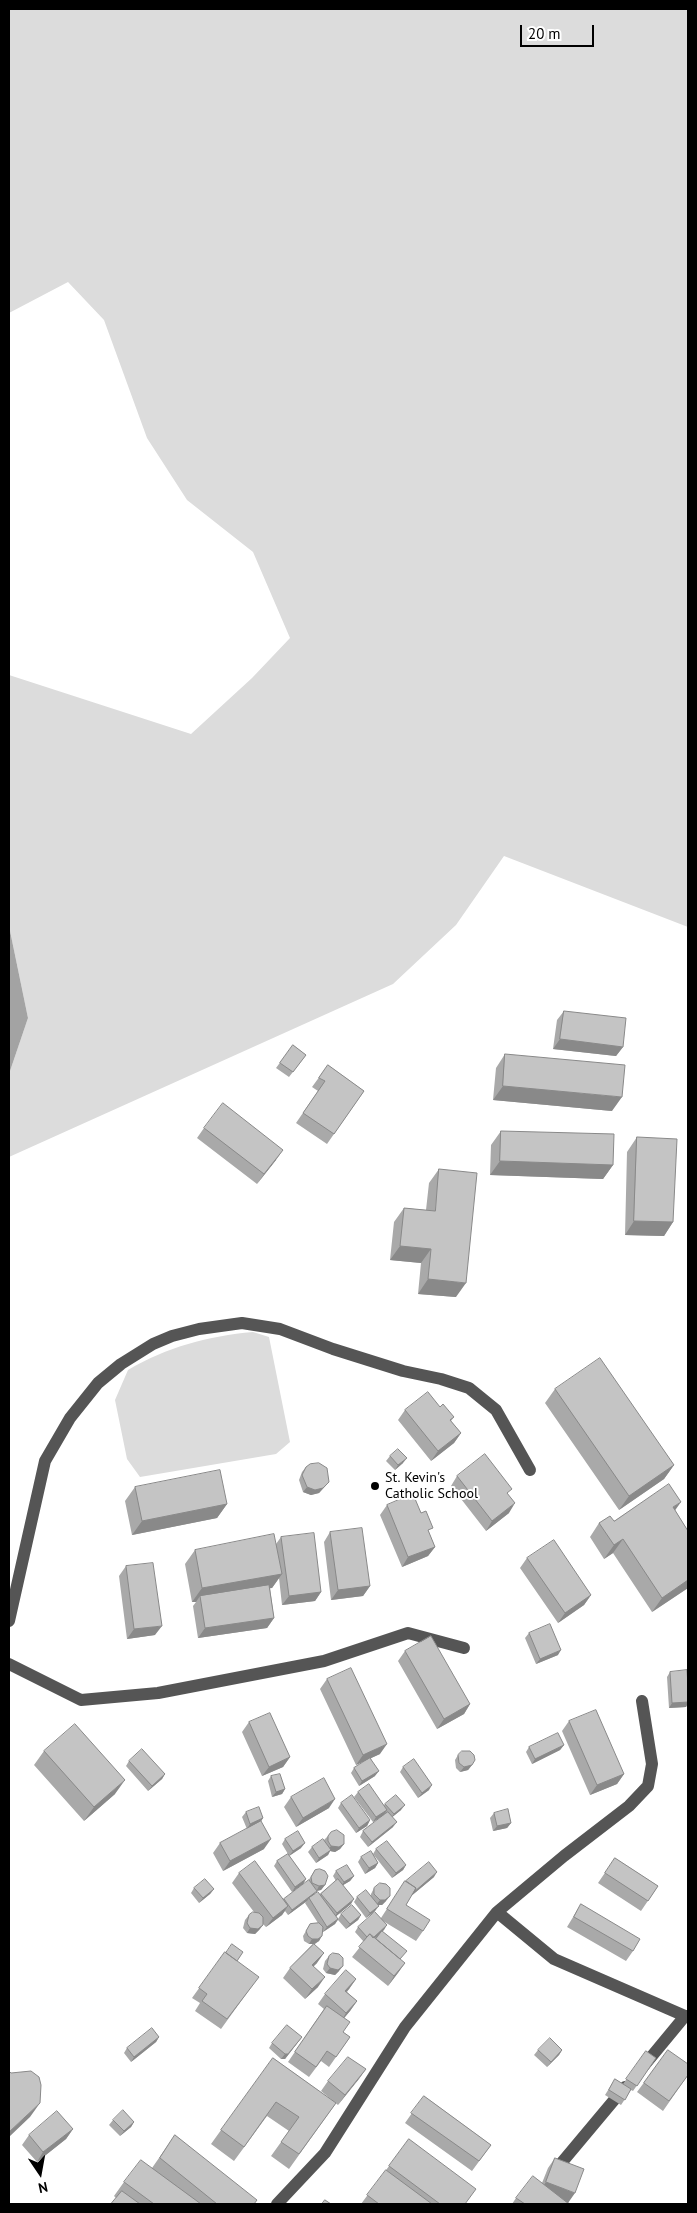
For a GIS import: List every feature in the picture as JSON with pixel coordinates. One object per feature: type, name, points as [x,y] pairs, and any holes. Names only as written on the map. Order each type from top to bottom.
[{"type":"street","points":[[9,1621],[45,1461],[70,1418],[98,1383],[121,1364],[153,1344],[199,1328],[242,1323],[280,1329],[333,1349],[403,1371],[441,1379],[470,1388],[496,1410],[530,1470]]},
{"type":"street","points":[[9,1664],[81,1700],[158,1693],[324,1661],[408,1633],[464,1648]]},
{"type":"street","points":[[277,2204],[325,2154],[405,2027],[497,1912],[564,1856],[629,1806],[648,1786],[652,1764],[642,1701]]},
{"type":"street","points":[[497,1912],[554,1959],[687,2016],[545,2183]]},
{"type":"shaded area","points":[[9,9],[688,9],[688,927],[504,856],[456,925],[393,984],[9,1157],[9,1074],[28,1018],[9,926],[9,675],[191,734],[252,678],[290,638],[253,552],[187,500],[147,438],[104,320],[68,282],[9,313]]},
{"type":"shaded area","points":[[9,926],[28,1018],[9,1074]]},
{"type":"shaded area","points":[[253,1332],[269,1337],[290,1442],[276,1454],[140,1477],[127,1459],[115,1400],[128,1370],[158,1355],[188,1344],[220,1336]]},
{"type":"building","points":[[564,1011],[626,1018],[623,1047],[560,1039]]},
{"type":"building","points":[[293,1045],[306,1055],[293,1072],[280,1063]]},
{"type":"building","points":[[505,1054],[625,1065],[622,1097],[503,1086]]},
{"type":"building","points":[[328,1065],[364,1091],[334,1134],[303,1113],[325,1081],[319,1078]]},
{"type":"building","points":[[223,1103],[283,1150],[264,1174],[204,1128]]},
{"type":"building","points":[[501,1131],[614,1134],[613,1165],[500,1161]]},
{"type":"building","points":[[637,1137],[677,1139],[673,1222],[634,1221]]},
{"type":"building","points":[[439,1169],[477,1173],[466,1283],[428,1279],[431,1249],[400,1246],[404,1208],[435,1211]]},
{"type":"building","points":[[600,1358],[674,1465],[629,1496],[555,1389]]},
{"type":"building","points":[[428,1392],[440,1407],[443,1404],[454,1417],[450,1420],[461,1433],[438,1451],[405,1410]]},
{"type":"building","points":[[398,1449],[407,1458],[398,1465],[390,1456]]},
{"type":"building","points":[[485,1454],[512,1489],[507,1493],[515,1503],[492,1521],[457,1476]]},
{"type":"building","points":[[319,1463],[327,1468],[329,1482],[323,1488],[315,1490],[307,1487],[302,1475],[310,1464]]},
{"type":"building","points":[[220,1470],[227,1504],[142,1521],[135,1487]]},
{"type":"building","points":[[669,1484],[681,1502],[673,1507],[688,1531],[688,1580],[662,1598],[623,1539],[614,1545],[599,1523],[610,1516],[614,1521]]},
{"type":"building","points":[[413,1494],[421,1513],[426,1511],[433,1528],[428,1530],[435,1547],[408,1557],[387,1505]]},
{"type":"building","points":[[362,1528],[370,1586],[338,1590],[330,1532]]},
{"type":"building","points":[[314,1533],[321,1592],[289,1596],[281,1537]]},
{"type":"building","points":[[274,1534],[282,1574],[202,1588],[195,1550]]},
{"type":"building","points":[[554,1540],[591,1595],[565,1613],[527,1558]]},
{"type":"building","points":[[153,1563],[162,1626],[134,1629],[126,1566]]},
{"type":"building","points":[[269,1585],[274,1618],[205,1628],[200,1596]]},
{"type":"building","points":[[550,1624],[561,1650],[540,1659],[529,1633]]},
{"type":"building","points":[[431,1636],[470,1704],[444,1719],[405,1651]]},
{"type":"building","points":[[351,1668],[387,1744],[363,1755],[327,1679]]},
{"type":"building","points":[[687,1670],[688,1702],[672,1703],[670,1672]]},
{"type":"building","points":[[596,1710],[624,1774],[597,1785],[569,1721]]},
{"type":"building","points":[[270,1713],[290,1757],[269,1767],[249,1722]]},
{"type":"building","points":[[75,1724],[125,1780],[94,1807],[44,1751]]},
{"type":"building","points":[[558,1733],[564,1745],[535,1759],[529,1747]]},
{"type":"building","points":[[142,1749],[165,1774],[152,1786],[129,1761]]},
{"type":"building","points":[[462,1751],[470,1751],[474,1755],[475,1760],[472,1765],[464,1767],[459,1763],[458,1755]]},
{"type":"building","points":[[370,1758],[379,1771],[362,1781],[354,1768]]},
{"type":"building","points":[[414,1759],[432,1785],[422,1793],[403,1767]]},
{"type":"building","points":[[280,1774],[285,1789],[276,1792],[271,1776]]},
{"type":"building","points":[[324,1778],[335,1799],[303,1818],[291,1797]]},
{"type":"building","points":[[369,1784],[387,1810],[376,1817],[358,1792]]},
{"type":"building","points":[[352,1795],[370,1820],[359,1828],[341,1803]]},
{"type":"building","points":[[396,1795],[405,1805],[394,1814],[385,1804]]},
{"type":"building","points":[[259,1807],[263,1818],[250,1824],[246,1812]]},
{"type":"building","points":[[508,1809],[511,1823],[497,1826],[494,1813]]},
{"type":"building","points":[[388,1812],[397,1822],[372,1842],[363,1831]]},
{"type":"building","points":[[261,1821],[271,1839],[230,1861],[220,1843]]},
{"type":"building","points":[[337,1830],[344,1835],[344,1844],[339,1847],[331,1846],[328,1841],[328,1836],[331,1832]]},
{"type":"building","points":[[298,1831],[305,1843],[293,1851],[285,1839]]},
{"type":"building","points":[[323,1839],[331,1850],[319,1858],[312,1847]]},
{"type":"building","points":[[387,1841],[406,1865],[396,1873],[376,1849]]},
{"type":"building","points":[[371,1851],[378,1863],[369,1868],[361,1857]]},
{"type":"building","points":[[288,1854],[306,1879],[295,1887],[277,1861]]},
{"type":"building","points":[[615,1858],[658,1886],[648,1901],[605,1873]]},
{"type":"building","points":[[255,1861],[288,1906],[273,1918],[239,1873]]},
{"type":"building","points":[[429,1862],[437,1872],[414,1892],[416,1888],[406,1881]]},
{"type":"building","points":[[347,1865],[354,1876],[344,1882],[336,1871]]},
{"type":"building","points":[[315,1870],[325,1871],[328,1876],[325,1885],[319,1886],[312,1883],[311,1877]]},
{"type":"building","points":[[205,1879],[214,1889],[203,1898],[194,1888]]},
{"type":"building","points":[[338,1879],[354,1899],[337,1913],[321,1894]]},
{"type":"building","points":[[309,1880],[317,1891],[292,1910],[284,1899]]},
{"type":"building","points":[[405,1881],[416,1888],[406,1905],[430,1920],[423,1931],[387,1909]]},
{"type":"building","points":[[380,1883],[386,1884],[390,1888],[390,1896],[385,1900],[380,1900],[374,1894],[374,1888]]},
{"type":"building","points":[[366,1890],[379,1906],[370,1913],[357,1897]]},
{"type":"building","points":[[318,1892],[338,1919],[327,1927],[309,1898]]},
{"type":"building","points":[[581,1904],[640,1939],[633,1951],[574,1917]]},
{"type":"building","points":[[352,1905],[361,1915],[350,1924],[341,1914]]},
{"type":"building","points":[[253,1912],[259,1913],[263,1917],[263,1925],[258,1929],[250,1928],[247,1923],[249,1915]]},
{"type":"building","points":[[375,1912],[387,1925],[373,1938],[370,1934],[367,1937],[358,1927]]},
{"type":"building","points":[[319,1923],[323,1927],[322,1936],[318,1939],[312,1939],[306,1931],[310,1924]]},
{"type":"building","points":[[382,1931],[407,1951],[400,1959],[376,1939]]},
{"type":"building","points":[[370,1934],[405,1963],[394,1976],[359,1947]]},
{"type":"building","points":[[232,1944],[243,1952],[237,1961],[226,1953]]},
{"type":"building","points":[[314,1944],[324,1953],[312,1965],[325,1977],[312,1989],[290,1968]]},
{"type":"building","points":[[225,1952],[259,1977],[227,2019],[202,2001],[207,1994],[199,1988]]},
{"type":"building","points":[[333,1953],[339,1954],[343,1958],[343,1966],[338,1970],[330,1968],[327,1964],[329,1956]]},
{"type":"building","points":[[346,1970],[356,1979],[345,1991],[357,2001],[346,2013],[325,1994]]},
{"type":"building","points":[[327,2006],[350,2022],[343,2032],[350,2037],[336,2057],[327,2051],[316,2067],[295,2052]]},
{"type":"building","points":[[287,2025],[302,2037],[288,2054],[285,2054],[272,2043]]},
{"type":"building","points":[[152,2028],[159,2037],[134,2057],[127,2048]]},
{"type":"building","points":[[550,2038],[562,2050],[551,2062],[538,2050]]},
{"type":"building","points":[[668,2050],[688,2064],[688,2075],[669,2101],[644,2083]]},
{"type":"building","points":[[646,2051],[656,2058],[637,2086],[626,2079]]},
{"type":"building","points":[[348,2057],[366,2069],[345,2095],[328,2081]]},
{"type":"building","points":[[273,2058],[336,2103],[299,2154],[281,2142],[299,2117],[276,2102],[244,2147],[221,2130]]},
{"type":"building","points":[[9,2071],[11,2073],[31,2071],[39,2077],[41,2085],[40,2103],[9,2132]]},
{"type":"building","points":[[615,2079],[631,2089],[625,2100],[609,2090]]},
{"type":"building","points":[[424,2096],[491,2145],[479,2161],[411,2113]]},
{"type":"building","points":[[123,2110],[134,2122],[124,2131],[113,2120]]},
{"type":"building","points":[[57,2111],[73,2129],[43,2152],[29,2135]]},
{"type":"building","points":[[175,2135],[257,2200],[254,2204],[217,2204],[160,2158]]},
{"type":"building","points":[[409,2139],[476,2189],[465,2204],[440,2204],[389,2166]]},
{"type":"building","points":[[555,2158],[584,2169],[575,2193],[546,2182]]},
{"type":"building","points":[[141,2160],[201,2204],[154,2204],[124,2182]]},
{"type":"building","points":[[386,2170],[432,2204],[379,2204],[367,2195]]},
{"type":"building","points":[[533,2176],[569,2204],[525,2204],[516,2198]]},
{"type":"building","points":[[122,2191],[140,2204],[111,2204]]},
{"type":"building","points":[[325,2200],[331,2204],[322,2204]]},
{"type":"place","name":"St. Kevin's Catholic School","points":[[375,1486]]}]
